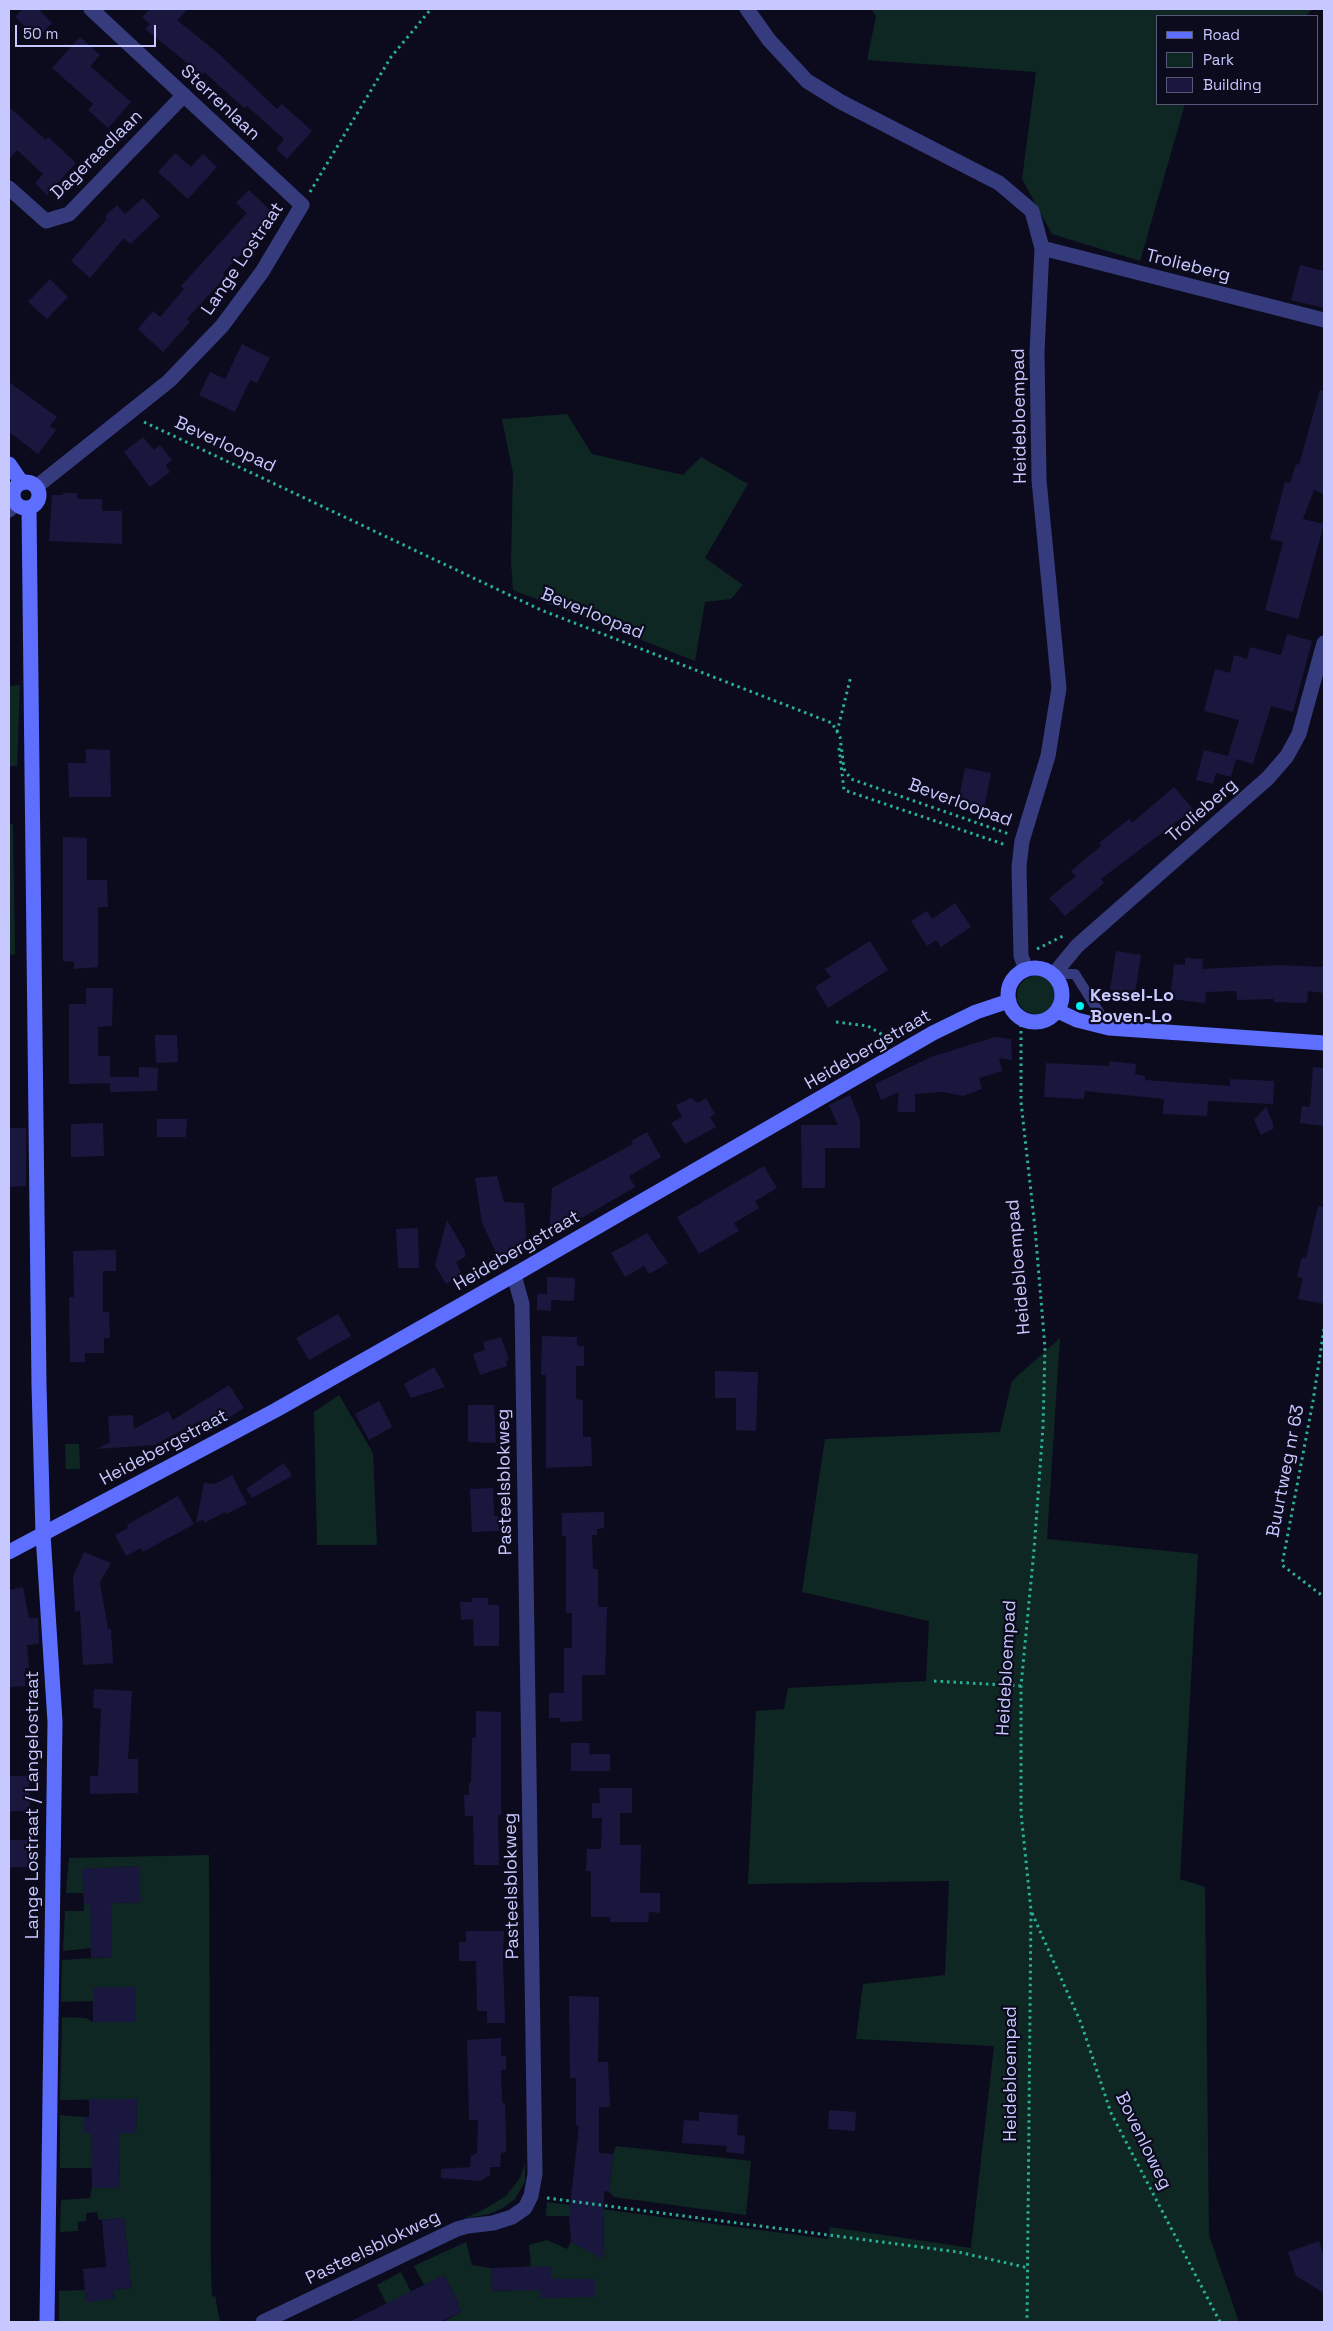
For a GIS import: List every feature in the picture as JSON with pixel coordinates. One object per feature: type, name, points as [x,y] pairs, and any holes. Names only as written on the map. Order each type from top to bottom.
[{"type":"street","name":"Sterrenlaan","points":[[90,9],[302,205]]},
{"type":"street","name":"Heidebloempad","points":[[747,9],[769,40],[806,81],[841,102],[999,182],[1032,211],[1042,248],[1036,352],[1039,480],[1059,688],[1048,756],[1022,846],[1019,867],[1021,956],[1026,969]]},
{"type":"street","name":"Dageraadlaan","points":[[9,188],[46,221],[69,214],[184,95]]},
{"type":"street","name":"Lange Lostraat","points":[[29,485],[128,415],[169,381],[222,326],[262,272],[302,205]]},
{"type":"street","name":"Trolieberg","points":[[1042,248],[1324,320]]},
{"type":"street","points":[[9,464],[39,493],[38,500],[18,507],[13,500],[14,489],[29,485]]},
{"type":"street","name":"Lange Lostraat / Langelostraat","points":[[18,507],[42,1534],[55,1722],[47,2322]]},
{"type":"street","name":"Trolieberg","points":[[1054,974],[1077,946],[1268,778],[1287,756],[1299,734],[1324,643]]},
{"type":"street","points":[[1040,968],[1054,974],[1060,982],[1062,991],[1062,1000],[1058,1011],[1046,1020],[1038,1022],[1021,1018],[1011,1007],[1008,991],[1011,982],[1017,974],[1026,969],[1040,968]]},
{"type":"street","name":"Heidebergstraat","points":[[9,1552],[276,1410],[902,1051],[966,1017],[1009,1001]]},
{"type":"street","points":[[1058,1011],[1077,1020],[1109,1028],[1324,1044]]},
{"type":"street","name":"Pasteelsblokweg","points":[[262,2322],[456,2229],[493,2223],[512,2217],[524,2208],[532,2196],[535,2174],[522,1304],[514,1275]]},
{"type":"lane","points":[[1054,974],[1075,974],[1109,1028]]},
{"type":"path","name":"Lange Lostraat","points":[[302,205],[391,57],[431,9]]},
{"type":"path","name":"Beverloopad","points":[[128,415],[541,610],[832,723],[837,732],[844,769],[851,779],[1008,834],[1022,846]]},
{"type":"path","points":[[851,676],[837,732],[844,790],[1022,846]]},
{"type":"path","name":"Heidebloempad","points":[[1021,1018],[1021,1102],[1035,1228],[1045,1348],[1041,1455],[1022,1686],[1021,1813],[1031,1910],[1027,2322]]},
{"type":"path","points":[[836,1022],[868,1026],[887,1036],[902,1051]]},
{"type":"path","name":"Buurtweg nr 63","points":[[1324,1329],[1313,1401],[1282,1565],[1324,1598]]},
{"type":"path","points":[[934,1680],[1022,1686]]},
{"type":"path","name":"Bovenloweg","points":[[1031,1910],[1081,2022],[1111,2113],[1220,2322]]},
{"type":"path","points":[[532,2196],[958,2252],[1029,2268]]},
{"type":"green space","points":[[871,9],[1312,9],[1307,15],[1156,15],[1156,105],[1185,105],[1140,261],[1052,234],[1022,179],[1036,72],[867,60],[876,16]]},
{"type":"green space","points":[[567,414],[592,454],[683,475],[701,457],[748,484],[705,558],[743,585],[731,599],[705,602],[695,661],[513,590],[511,562],[513,473],[502,419]]},
{"type":"green space","points":[[20,685],[17,766],[9,766],[9,686]]},
{"type":"green space","points":[[9,824],[13,824],[15,954],[9,955]]},
{"type":"green space","points":[[1036,976],[1049,982],[1055,995],[1049,1008],[1036,1014],[1023,1008],[1017,995],[1023,982]]},
{"type":"green space","points":[[1060,1338],[1047,1539],[1198,1554],[1180,1879],[1205,1887],[1209,2235],[1239,2322],[443,2322],[461,2312],[457,2304],[459,2303],[444,2275],[424,2285],[414,2266],[466,2242],[472,2265],[491,2268],[492,2291],[522,2290],[522,2267],[531,2266],[529,2245],[547,2240],[567,2249],[571,2242],[603,2258],[604,2216],[546,2216],[547,2202],[828,2239],[830,2227],[971,2248],[994,2046],[856,2039],[863,1984],[945,1975],[949,1881],[748,1884],[756,1711],[784,1709],[788,1688],[926,1681],[929,1621],[802,1592],[825,1439],[1000,1432],[1012,1381]]},
{"type":"green space","points":[[339,1395],[373,1453],[377,1545],[317,1545],[314,1412]]},
{"type":"green space","points":[[65,1444],[79,1444],[80,1469],[66,1469]]},
{"type":"green space","points":[[209,1855],[211,2271],[212,2297],[215,2296],[220,2322],[59,2322],[59,2291],[85,2290],[86,2302],[114,2298],[113,2290],[131,2288],[124,2218],[99,2220],[97,2212],[86,2213],[86,2221],[78,2222],[78,2231],[60,2232],[61,2200],[90,2198],[92,2188],[120,2188],[119,2151],[92,2151],[92,2168],[60,2168],[60,2115],[84,2117],[84,2133],[136,2132],[137,2099],[60,2100],[62,2017],[86,2018],[93,2022],[136,2022],[136,1987],[93,1987],[93,2001],[61,2002],[62,1960],[112,1957],[91,1948],[63,1951],[65,1911],[84,1911],[84,1904],[140,1902],[139,1866],[83,1869],[84,1893],[66,1893],[69,1858]]},
{"type":"green space","points":[[616,2146],[751,2161],[746,2215],[614,2197],[609,2192],[613,2154]]},
{"type":"green space","points":[[525,2163],[525,2181],[515,2199],[503,2208],[489,2214],[463,2219],[506,2196],[520,2178]]},
{"type":"green space","points":[[401,2272],[411,2292],[403,2296],[416,2322],[396,2322],[377,2285]]},
{"type":"building","points":[[23,9],[38,9],[52,23],[37,39],[15,17]]},
{"type":"building","points":[[150,9],[188,9],[177,20],[219,54],[277,109],[282,104],[312,131],[287,159],[276,149],[284,139],[247,106],[244,108],[204,72],[202,75],[145,29],[150,24],[142,17]]},
{"type":"building","points":[[80,37],[100,55],[90,66],[131,102],[108,128],[88,110],[93,104],[52,68]]},
{"type":"building","points":[[9,107],[46,140],[48,137],[76,163],[47,195],[35,183],[43,174],[17,150],[9,159]]},
{"type":"building","points":[[175,153],[191,167],[203,154],[217,167],[188,199],[158,172]]},
{"type":"building","points":[[249,190],[274,214],[261,227],[264,230],[223,273],[226,276],[187,319],[190,322],[163,352],[138,329],[153,311],[160,317],[184,289],[181,286],[247,213],[236,203]]},
{"type":"building","points":[[143,198],[160,216],[130,244],[124,238],[90,278],[71,261],[107,219],[105,216],[117,205],[125,214]]},
{"type":"building","points":[[1300,265],[1324,271],[1324,308],[1291,300]]},
{"type":"building","points":[[50,279],[68,297],[47,319],[28,302]]},
{"type":"building","points":[[242,344],[270,358],[257,383],[250,380],[235,412],[199,395],[210,372],[225,379]]},
{"type":"building","points":[[9,382],[57,417],[50,426],[56,430],[38,454],[9,432]]},
{"type":"building","points":[[1320,390],[1324,391],[1324,494],[1314,490],[1303,519],[1324,524],[1298,619],[1265,610],[1283,542],[1270,539],[1285,482],[1290,483],[1296,464],[1299,465]]},
{"type":"building","points":[[143,437],[154,450],[160,445],[172,460],[166,465],[170,472],[150,487],[124,452]]},
{"type":"building","points":[[63,493],[77,493],[77,499],[102,499],[102,511],[122,511],[122,544],[49,541],[52,495],[63,495]]},
{"type":"building","points":[[1287,634],[1312,641],[1293,712],[1271,706],[1253,764],[1236,759],[1231,777],[1216,773],[1213,784],[1196,780],[1204,750],[1228,756],[1239,720],[1204,711],[1215,669],[1230,673],[1234,655],[1247,659],[1250,647],[1281,655]]},
{"type":"building","points":[[86,749],[110,750],[111,797],[69,797],[68,763],[86,763]]},
{"type":"building","points":[[965,768],[991,773],[983,814],[957,808]]},
{"type":"building","points":[[1174,787],[1193,809],[1101,879],[1104,883],[1065,916],[1049,898],[1076,876],[1071,871],[1101,846],[1099,843],[1129,819],[1132,823]]},
{"type":"building","points":[[63,837],[87,838],[87,880],[107,880],[108,907],[98,907],[98,967],[74,969],[74,962],[63,961]]},
{"type":"building","points":[[955,903],[971,927],[941,947],[936,940],[927,946],[911,921],[927,911],[932,919]]},
{"type":"building","points":[[870,941],[888,970],[828,1008],[815,987],[831,977],[825,969]]},
{"type":"building","points":[[1116,951],[1141,955],[1135,993],[1110,990]]},
{"type":"building","points":[[1185,958],[1203,959],[1202,969],[1279,965],[1324,967],[1324,993],[1308,991],[1307,1003],[1274,1002],[1274,999],[1237,1000],[1236,991],[1206,992],[1205,1003],[1170,999],[1174,964],[1185,965]]},
{"type":"building","points":[[86,988],[113,988],[112,1026],[98,1027],[98,1056],[110,1056],[110,1083],[69,1084],[69,1004],[86,1004]]},
{"type":"building","points":[[155,1035],[177,1035],[178,1062],[156,1063]]},
{"type":"building","points":[[995,1037],[1011,1039],[1012,1060],[999,1058],[1002,1071],[979,1078],[982,1089],[963,1096],[943,1092],[915,1094],[915,1112],[897,1112],[899,1092],[881,1100],[875,1084],[931,1057]]},
{"type":"building","points":[[1109,1061],[1136,1064],[1135,1074],[1145,1076],[1145,1080],[1230,1086],[1230,1079],[1274,1081],[1273,1104],[1208,1101],[1207,1116],[1163,1114],[1164,1099],[1085,1091],[1084,1099],[1044,1097],[1046,1063],[1109,1066]]},
{"type":"building","points":[[139,1067],[158,1068],[157,1091],[110,1092],[110,1077],[139,1077]]},
{"type":"building","points":[[1313,1067],[1324,1068],[1324,1126],[1300,1123],[1302,1106],[1310,1107]]},
{"type":"building","points":[[850,1095],[860,1120],[860,1148],[825,1148],[825,1188],[802,1188],[801,1125],[838,1125],[829,1105]]},
{"type":"building","points":[[691,1098],[698,1103],[706,1098],[715,1114],[710,1117],[716,1127],[685,1144],[671,1123],[682,1117],[676,1105]]},
{"type":"building","points":[[1266,1107],[1273,1123],[1273,1129],[1261,1135],[1254,1120]]},
{"type":"building","points":[[157,1119],[187,1119],[186,1137],[157,1137]]},
{"type":"building","points":[[103,1123],[104,1156],[71,1157],[71,1124]]},
{"type":"building","points":[[9,1128],[26,1128],[26,1186],[9,1187]]},
{"type":"building","points":[[647,1132],[661,1157],[629,1176],[635,1187],[549,1237],[552,1188],[633,1144],[631,1141]]},
{"type":"building","points":[[764,1166],[777,1188],[755,1201],[759,1208],[734,1223],[739,1231],[699,1254],[677,1217]]},
{"type":"building","points":[[497,1176],[504,1202],[524,1203],[527,1249],[502,1265],[482,1223],[475,1178]]},
{"type":"building","points":[[1318,1206],[1324,1207],[1324,1304],[1298,1299],[1303,1278],[1297,1277],[1302,1257],[1306,1258]]},
{"type":"building","points":[[447,1220],[465,1251],[465,1257],[456,1262],[462,1274],[446,1284],[435,1265]]},
{"type":"building","points":[[418,1228],[419,1268],[398,1268],[396,1229]]},
{"type":"building","points":[[647,1233],[668,1263],[649,1274],[644,1266],[625,1277],[611,1253]]},
{"type":"building","points":[[116,1250],[116,1271],[103,1271],[103,1312],[109,1312],[110,1338],[104,1338],[104,1353],[85,1353],[85,1362],[70,1362],[69,1297],[74,1297],[73,1251]]},
{"type":"building","points":[[547,1277],[575,1278],[574,1301],[551,1300],[551,1311],[537,1310],[537,1294],[547,1294]]},
{"type":"building","points":[[338,1314],[351,1336],[309,1360],[296,1338]]},
{"type":"building","points":[[542,1336],[577,1337],[577,1346],[584,1346],[584,1366],[576,1366],[576,1399],[583,1400],[583,1437],[591,1437],[592,1466],[546,1468],[546,1375],[541,1375]]},
{"type":"building","points":[[501,1337],[509,1360],[506,1361],[507,1366],[480,1375],[473,1354],[485,1350],[483,1342]]},
{"type":"building","points":[[434,1367],[445,1387],[411,1398],[404,1384]]},
{"type":"building","points":[[715,1371],[758,1372],[756,1431],[736,1430],[736,1398],[715,1398]]},
{"type":"building","points":[[229,1385],[244,1408],[209,1430],[202,1420],[154,1445],[97,1449],[110,1442],[108,1416],[133,1415],[134,1429],[168,1411],[173,1420]]},
{"type":"building","points":[[379,1401],[392,1427],[369,1440],[355,1414]]},
{"type":"building","points":[[468,1405],[494,1405],[496,1443],[468,1442]]},
{"type":"building","points":[[284,1463],[292,1476],[252,1498],[246,1489]]},
{"type":"building","points":[[232,1475],[247,1504],[226,1514],[225,1512],[204,1523],[204,1519],[196,1523],[204,1483],[215,1484]]},
{"type":"building","points":[[493,1488],[494,1516],[498,1516],[499,1531],[472,1532],[470,1489]]},
{"type":"building","points":[[178,1496],[194,1524],[143,1552],[141,1548],[126,1556],[115,1535],[128,1528],[127,1525]]},
{"type":"building","points":[[604,1512],[604,1528],[597,1529],[597,1535],[592,1535],[593,1569],[598,1569],[599,1607],[607,1607],[605,1675],[582,1675],[582,1721],[560,1722],[560,1718],[549,1718],[549,1693],[564,1693],[564,1648],[572,1648],[572,1613],[566,1613],[566,1536],[562,1536],[562,1513]]},
{"type":"building","points":[[84,1552],[111,1563],[100,1582],[108,1629],[111,1629],[113,1663],[83,1665],[80,1611],[75,1612],[73,1577]]},
{"type":"building","points":[[23,1587],[29,1618],[38,1618],[39,1644],[27,1645],[29,1668],[25,1668],[25,1686],[9,1687],[9,1590]]},
{"type":"building","points":[[472,1598],[488,1598],[488,1605],[499,1605],[499,1646],[474,1646],[473,1619],[461,1620],[460,1602],[472,1602]]},
{"type":"building","points":[[94,1689],[132,1691],[128,1759],[138,1759],[138,1793],[90,1794],[90,1776],[98,1776],[101,1709],[93,1708]]},
{"type":"building","points":[[476,1711],[501,1712],[501,1815],[498,1815],[499,1865],[474,1865],[473,1816],[465,1816],[464,1795],[469,1795],[469,1783],[471,1783],[472,1738],[476,1738]]},
{"type":"building","points":[[571,1743],[590,1743],[589,1754],[610,1754],[610,1771],[571,1771]]},
{"type":"building","points":[[9,1776],[29,1776],[30,1811],[9,1811]]},
{"type":"building","points":[[599,1788],[632,1788],[632,1813],[620,1813],[620,1845],[641,1845],[640,1893],[660,1893],[660,1913],[649,1912],[648,1922],[610,1922],[610,1917],[591,1917],[591,1871],[586,1871],[587,1849],[601,1849],[602,1818],[592,1818],[592,1803],[600,1803]]},
{"type":"building","points":[[9,1840],[35,1840],[35,1867],[9,1867]]},
{"type":"building","points":[[139,1866],[141,1902],[111,1903],[112,1957],[91,1958],[90,1904],[84,1904],[82,1869]]},
{"type":"building","points":[[466,1931],[504,1931],[505,2023],[487,2023],[487,2011],[477,2011],[476,1961],[459,1961],[459,1942],[466,1942]]},
{"type":"building","points":[[93,1987],[136,1987],[136,2022],[93,2022]]},
{"type":"building","points":[[569,1996],[599,1997],[598,2062],[608,2062],[610,2107],[599,2107],[599,2153],[613,2154],[609,2192],[604,2191],[603,2259],[571,2242],[569,2215],[579,2126],[576,2126],[576,2078],[570,2078]]},
{"type":"building","points":[[501,2038],[501,2056],[506,2056],[506,2070],[501,2070],[502,2103],[505,2103],[506,2152],[501,2153],[500,2167],[490,2167],[490,2175],[480,2181],[441,2178],[441,2169],[470,2167],[471,2156],[477,2153],[478,2120],[469,2120],[467,2040]]},
{"type":"building","points":[[89,2099],[137,2099],[136,2133],[119,2133],[120,2188],[92,2188],[91,2133],[84,2133],[84,2117],[89,2117]]},
{"type":"building","points":[[829,2110],[856,2112],[855,2131],[828,2129]]},
{"type":"building","points":[[699,2112],[738,2115],[737,2135],[745,2136],[744,2154],[726,2152],[727,2146],[682,2143],[684,2120],[699,2121]]},
{"type":"building","points":[[124,2218],[131,2288],[113,2290],[114,2299],[86,2302],[83,2269],[106,2267],[102,2220]]},
{"type":"building","points":[[1319,2241],[1324,2257],[1324,2293],[1296,2276],[1288,2252]]},
{"type":"building","points":[[551,2266],[551,2279],[595,2279],[595,2297],[540,2298],[540,2290],[492,2291],[491,2268]]},
{"type":"building","points":[[444,2275],[459,2303],[457,2304],[461,2312],[440,2322],[349,2322]]},
{"type":"place","name":"Kessel-Lo Boven-Lo","points":[[1080,1006]]}]
